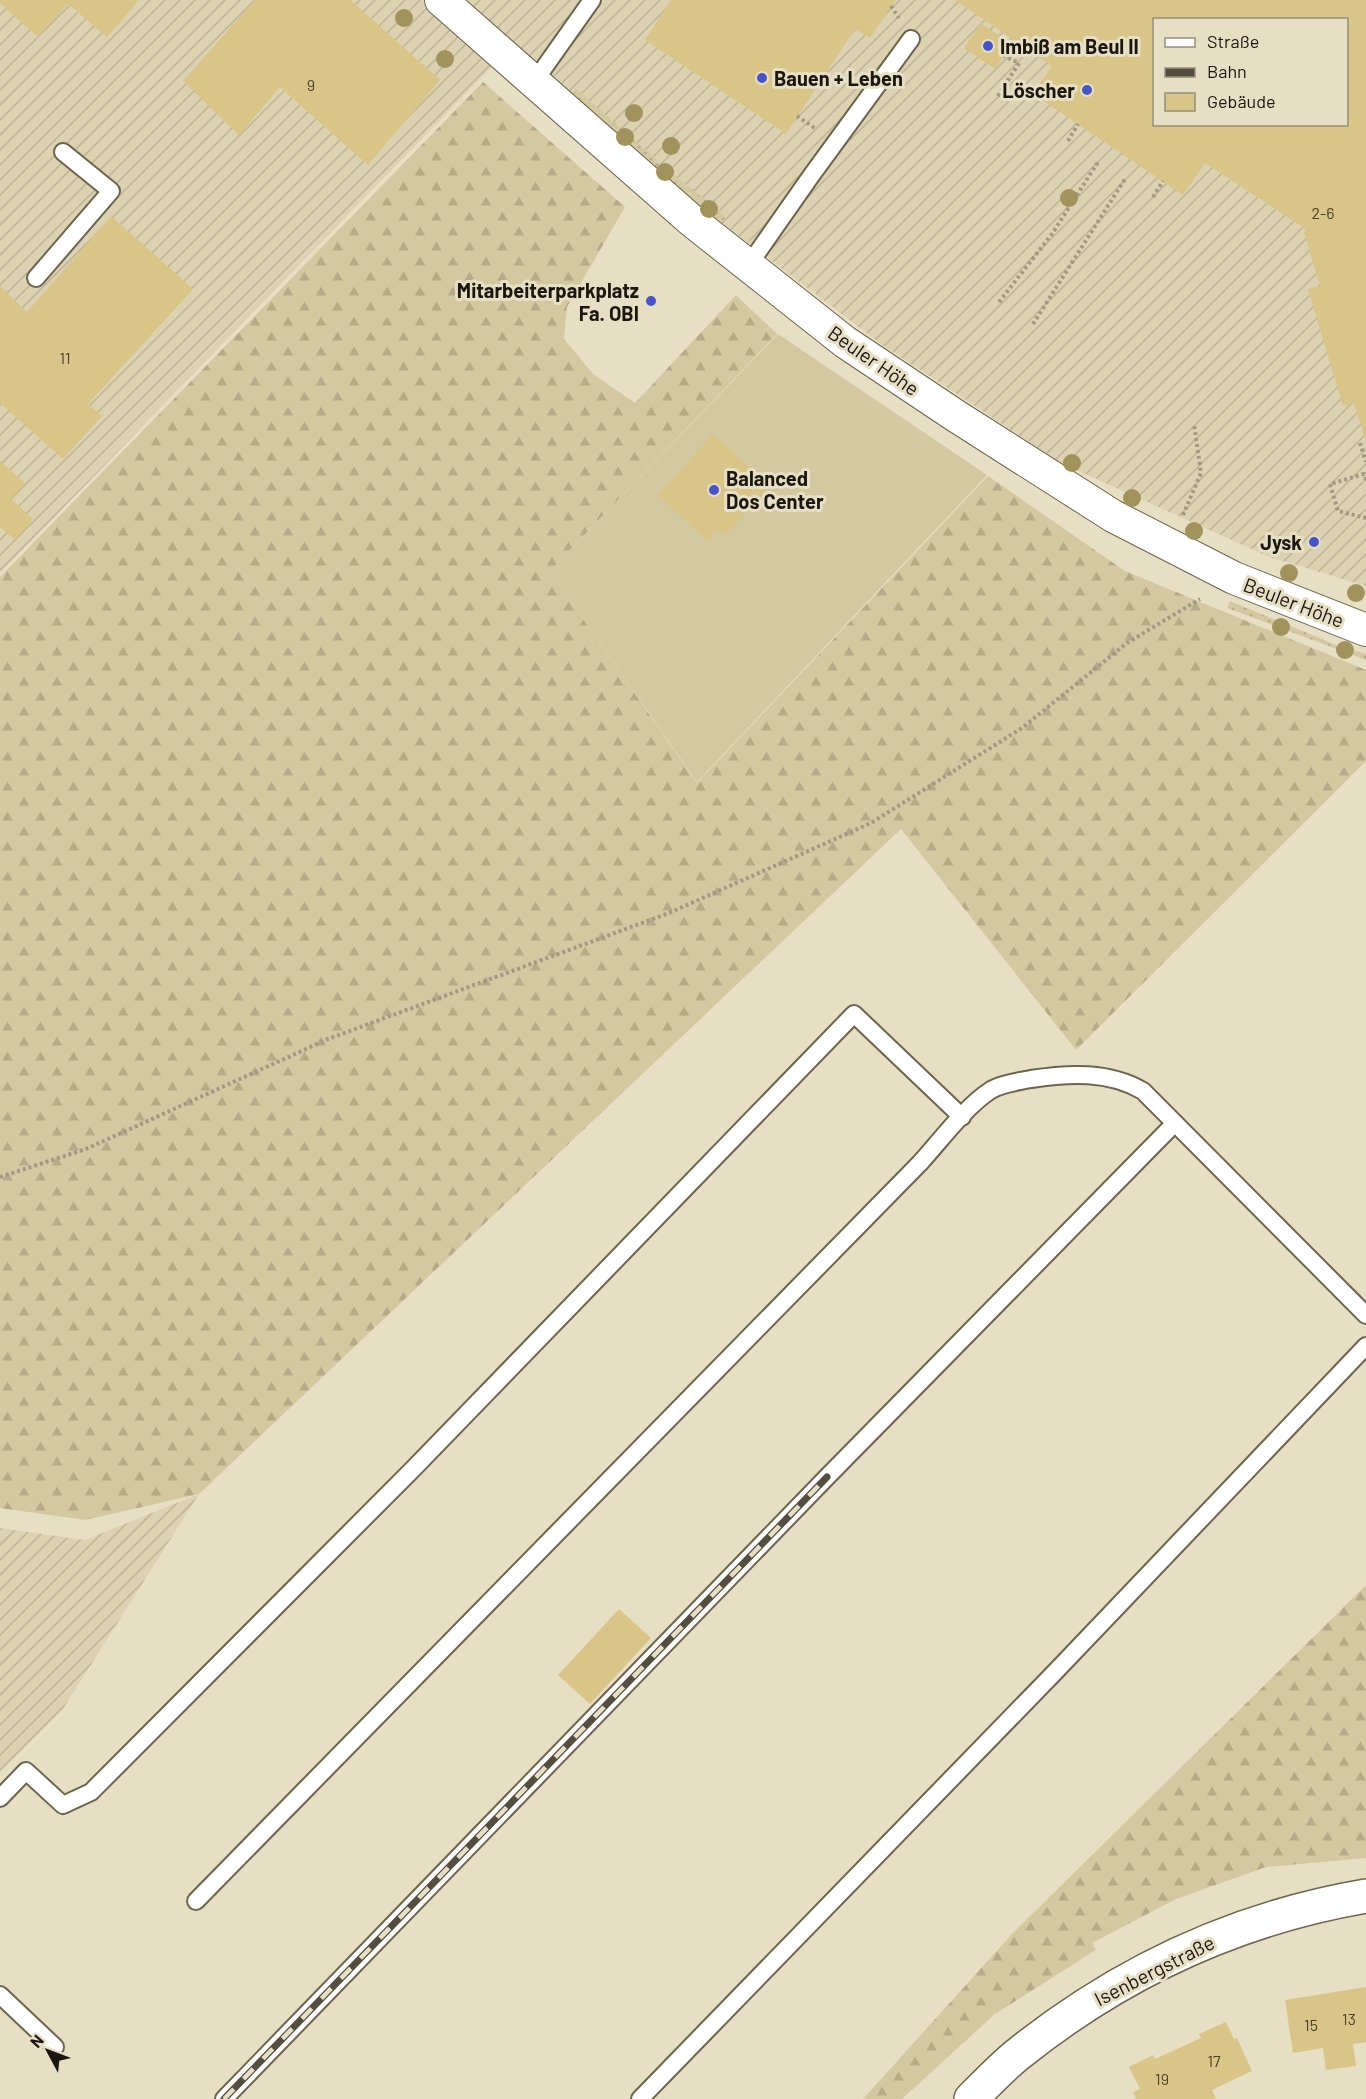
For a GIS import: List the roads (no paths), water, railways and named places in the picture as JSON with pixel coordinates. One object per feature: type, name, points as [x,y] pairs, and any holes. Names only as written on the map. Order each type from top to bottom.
[{"type":"main road","name":"Isenbergstraße","points":[[971,2099],[1016,2056],[1077,2011],[1159,1963],[1204,1942],[1247,1926],[1303,1909],[1366,1896]]},
{"type":"street","name":"Beuler Höhe","points":[[441,0],[692,221],[845,342],[1052,479],[1113,516],[1234,578],[1366,630]]},
{"type":"lane","points":[[534,82],[592,0]]},
{"type":"lane","points":[[748,266],[911,39]]},
{"type":"lane","points":[[36,278],[111,191],[63,152]]},
{"type":"lane","points":[[0,1798],[26,1771],[63,1805],[91,1792],[413,1469],[854,1014],[962,1117]]},
{"type":"lane","points":[[196,1901],[912,1171],[962,1117],[992,1090],[1007,1083],[1049,1076],[1087,1075],[1118,1080],[1143,1091],[1366,1314]]},
{"type":"lane","points":[[224,2099],[835,1468],[1175,1123]]},
{"type":"lane","points":[[640,2099],[1065,1662],[1366,1346]]},
{"type":"lane","points":[[0,1995],[55,2047]]},
{"type":"railway","points":[[224,2099],[827,1477]]},
{"type":"place","name":"Imbiß am Beul II","points":[[988,46]]},
{"type":"place","name":"Bauen + Leben","points":[[762,78]]},
{"type":"place","name":"Löscher","points":[[1087,90]]},
{"type":"place","name":"Mitarbeiterparkplatz Fa. OBI","points":[[651,301]]},
{"type":"place","name":"Balanced Dos Center","points":[[714,490]]},
{"type":"place","name":"Jysk","points":[[1314,542]]}]
